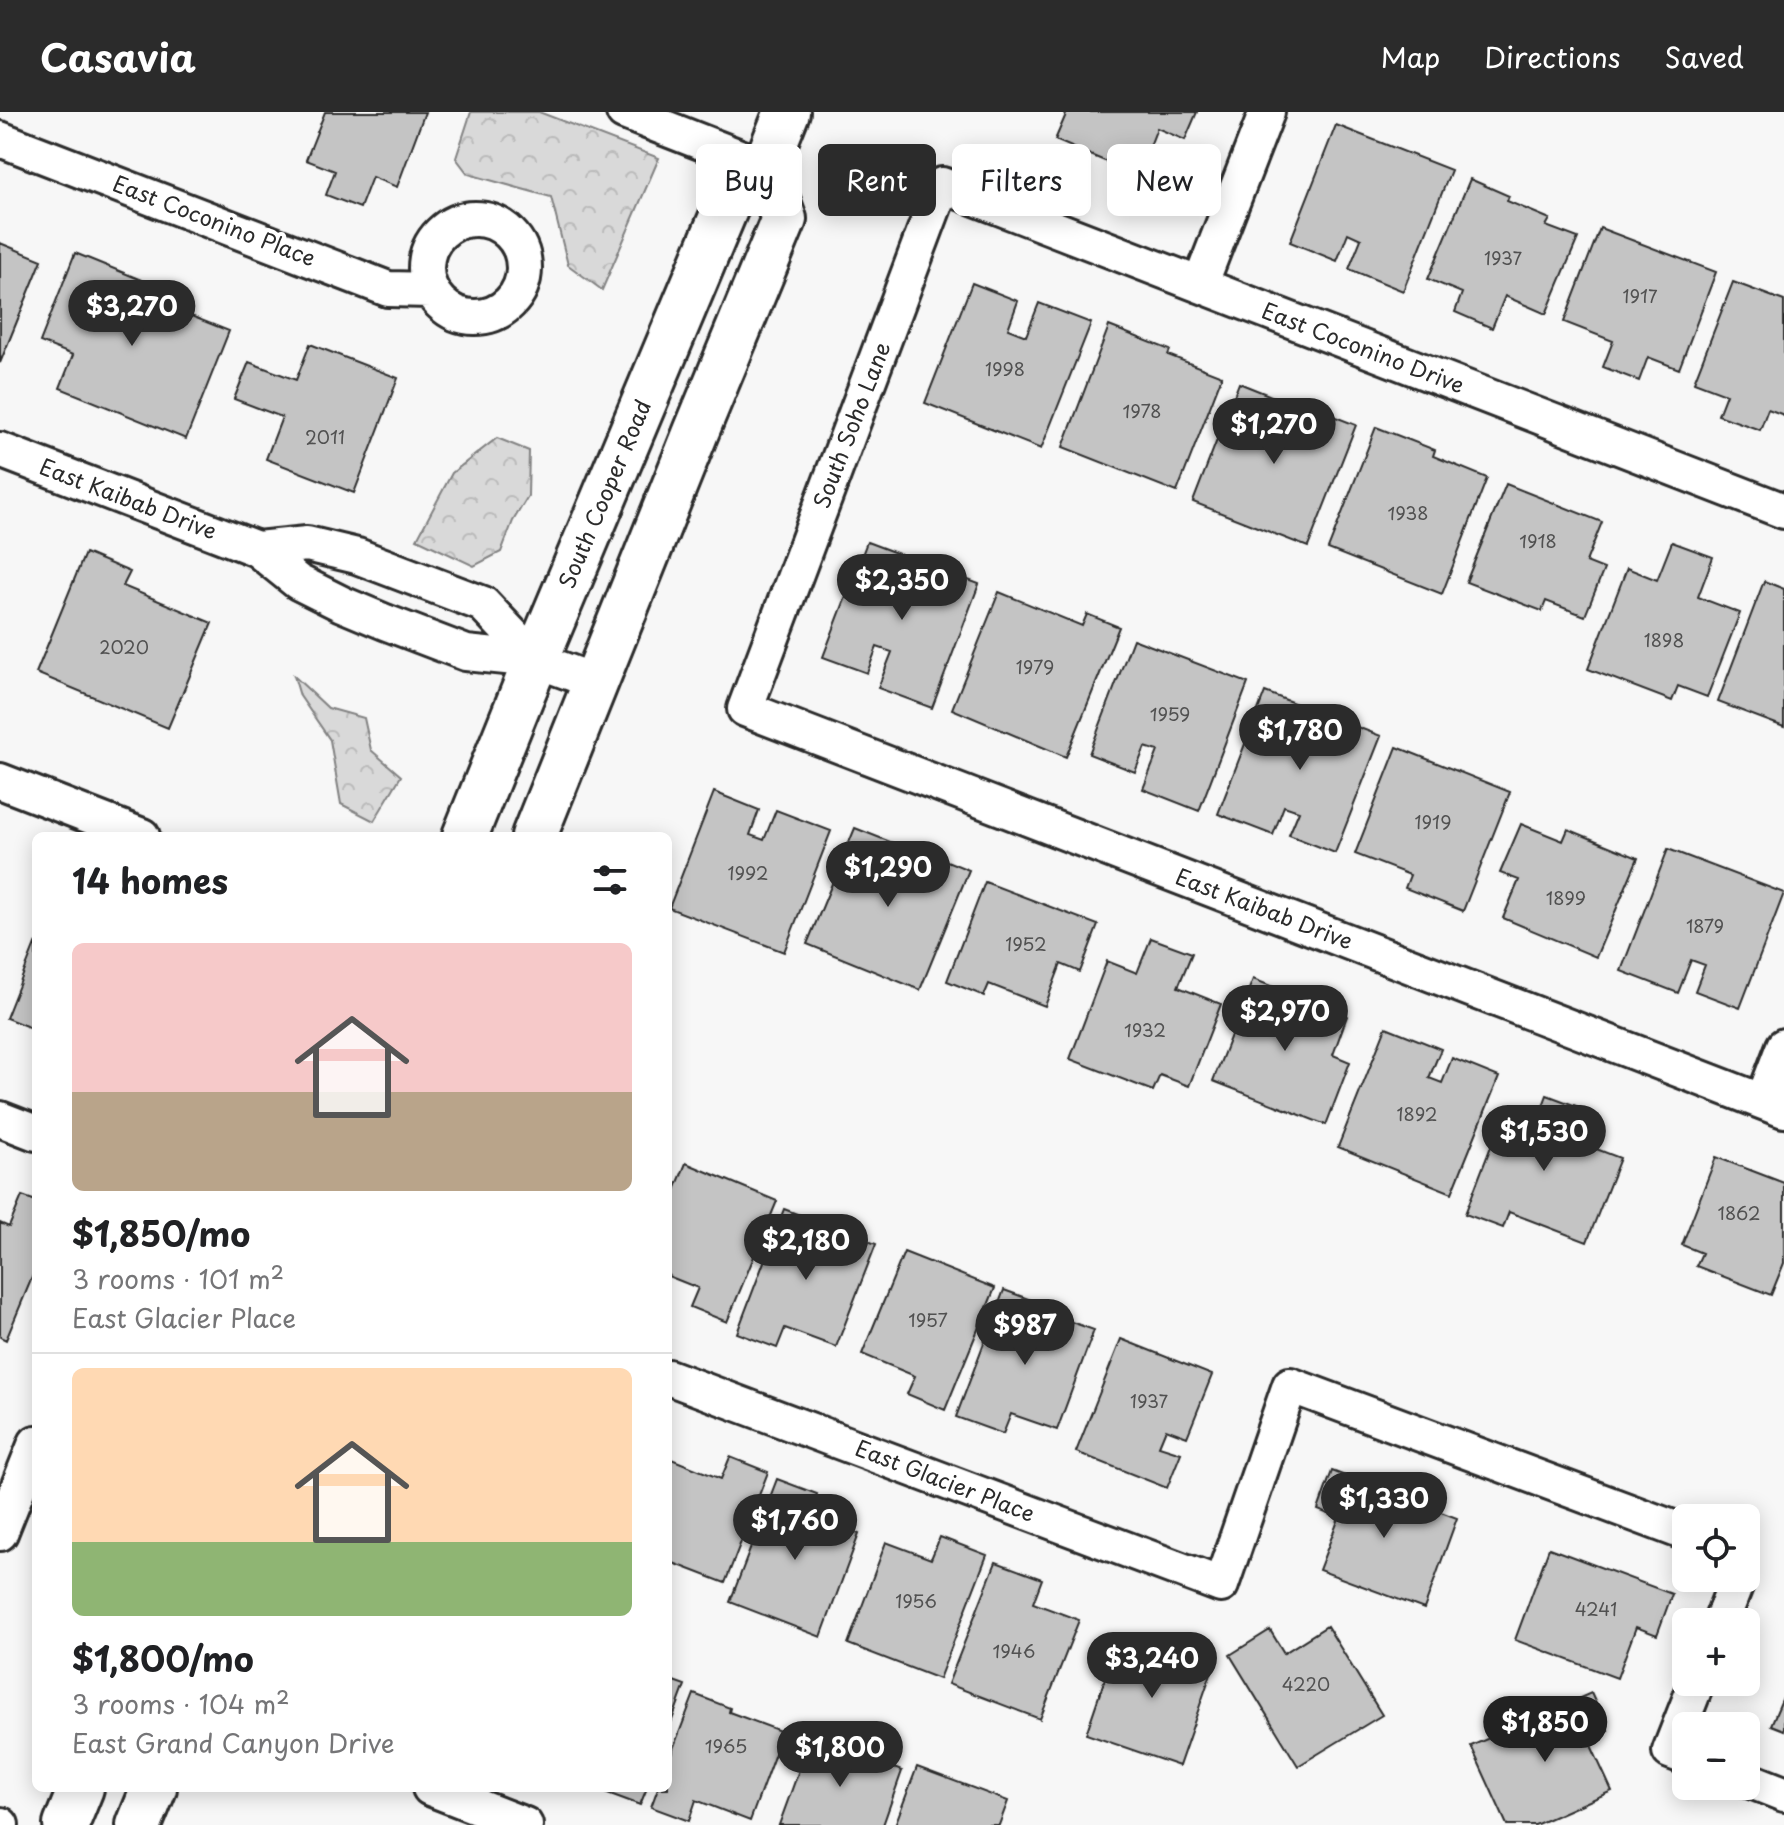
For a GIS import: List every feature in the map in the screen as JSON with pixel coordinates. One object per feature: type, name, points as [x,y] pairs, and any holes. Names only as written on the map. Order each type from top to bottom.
[{"type":"main road","points":[[774,144],[787,112]]},
{"type":"main road","name":"South Cooper Road","points":[[467,832],[722,216]]},
{"type":"main road","points":[[536,832],[783,216]]},
{"type":"main road","points":[[66,1825],[79,1792]]},
{"type":"main road","points":[[139,1825],[152,1792]]},
{"type":"street","points":[[624,112],[706,144]]},
{"type":"street","points":[[1200,285],[1267,112]]},
{"type":"street","name":"East Coconino Place","points":[[0,139],[388,289],[431,290]]},
{"type":"street","name":"East Coconino Drive","points":[[942,185],[1784,511]]},
{"type":"street","name":"South Soho Lane","points":[[745,709],[942,185]]},
{"type":"street","name":"East Kaibab Drive","points":[[0,450],[257,549]]},
{"type":"street","points":[[257,549],[307,544],[357,556],[483,604],[536,660]]},
{"type":"street","points":[[257,549],[298,582],[385,622],[466,653],[536,660],[596,682]]},
{"type":"street","points":[[385,622],[405,574]]},
{"type":"street","name":"East Kaibab Drive","points":[[745,709],[1773,1106]]},
{"type":"street","points":[[0,781],[132,832]]},
{"type":"street","points":[[1773,1106],[1784,1046]]},
{"type":"street","points":[[0,1119],[32,1131]]},
{"type":"street","name":"East Glacier Place","points":[[672,1379],[1221,1585],[1290,1385],[1672,1528]]},
{"type":"street","points":[[0,1533],[32,1453]]},
{"type":"street","points":[[1760,1785],[1784,1794]]},
{"type":"street","points":[[440,1792],[525,1825]]},
{"type":"green space","points":[[471,112],[539,112],[659,158],[602,290],[568,265],[551,197],[468,174],[456,158]]},
{"type":"green space","points":[[497,438],[529,451],[528,496],[513,521],[501,552],[474,566],[417,539],[452,473]]},
{"type":"green space","points":[[294,676],[328,708],[364,718],[371,750],[401,776],[374,821],[341,804],[330,740],[300,696]]},
{"type":"building","points":[[325,112],[425,112],[397,187],[372,177],[360,208],[326,195],[335,171],[306,160]]},
{"type":"building","points":[[1067,112],[1197,112],[1185,140],[1157,128],[1151,144],[1107,144],[1107,162],[1091,155],[1091,144],[1064,144],[1055,140]]},
{"type":"building","points":[[1336,125],[1451,170],[1403,291],[1349,269],[1361,239],[1348,233],[1337,261],[1290,242]]},
{"type":"building","points":[[1470,179],[1509,196],[1507,201],[1550,219],[1546,226],[1578,238],[1546,314],[1505,296],[1492,328],[1455,312],[1462,293],[1428,279]]},
{"type":"building","points":[[1600,228],[1716,272],[1679,369],[1648,357],[1639,381],[1603,367],[1613,341],[1564,322]]},
{"type":"building","points":[[0,243],[42,260],[0,363]]},
{"type":"building","points":[[75,253],[144,281],[138,295],[229,331],[186,439],[60,388],[73,355],[40,342]]},
{"type":"building","points":[[1733,282],[1784,301],[1784,415],[1768,409],[1760,430],[1718,415],[1726,394],[1694,382]]},
{"type":"building","points":[[972,283],[1018,301],[1008,329],[1026,336],[1039,303],[1091,323],[1041,449],[925,403]]},
{"type":"building","points":[[1109,326],[1170,350],[1168,355],[1222,376],[1177,492],[1063,447]]},
{"type":"building","points":[[310,344],[398,378],[354,493],[266,459],[282,417],[234,399],[249,362],[296,380]]},
{"type":"building","points":[[1239,383],[1284,401],[1274,429],[1288,434],[1300,403],[1356,425],[1308,547],[1193,502]]},
{"type":"building","points":[[1376,427],[1435,450],[1433,456],[1487,478],[1442,594],[1328,549]]},
{"type":"building","points":[[1506,484],[1602,522],[1586,562],[1604,569],[1585,616],[1546,601],[1542,611],[1466,582]]},
{"type":"building","points":[[867,542],[979,584],[932,708],[878,688],[892,652],[877,647],[867,673],[823,657]]},
{"type":"building","points":[[1672,542],[1713,557],[1698,597],[1740,613],[1707,697],[1678,686],[1672,701],[1588,669],[1627,568],[1657,580]]},
{"type":"building","points":[[85,553],[130,572],[123,586],[212,623],[168,728],[36,673]]},
{"type":"building","points":[[1764,581],[1784,589],[1784,727],[1718,702]]},
{"type":"building","points":[[999,592],[1082,626],[1087,614],[1119,627],[1066,757],[952,709]]},
{"type":"building","points":[[1133,639],[1248,683],[1199,811],[1143,789],[1158,751],[1145,747],[1135,772],[1089,754]]},
{"type":"building","points":[[1265,692],[1381,736],[1335,853],[1289,835],[1299,811],[1284,806],[1273,835],[1218,814]]},
{"type":"building","points":[[1397,747],[1510,792],[1463,911],[1405,888],[1410,875],[1355,854]]},
{"type":"building","points":[[714,792],[759,810],[750,835],[764,840],[776,810],[831,831],[784,952],[672,909],[672,900]]},
{"type":"building","points":[[1521,824],[1563,841],[1568,829],[1638,858],[1596,957],[1503,918],[1519,880],[1500,873]]},
{"type":"building","points":[[855,828],[898,845],[888,872],[901,877],[913,847],[969,870],[920,990],[807,944]]},
{"type":"building","points":[[1668,849],[1784,893],[1740,1008],[1695,991],[1705,965],[1691,960],[1678,993],[1621,971]]},
{"type":"building","points":[[985,882],[1098,925],[1080,972],[1061,964],[1045,1006],[989,984],[984,996],[947,981]]},
{"type":"building","points":[[1151,938],[1192,953],[1178,987],[1221,1004],[1189,1086],[1160,1075],[1153,1091],[1070,1059],[1107,961],[1137,973]]},
{"type":"building","points":[[32,952],[32,1028],[6,1018]]},
{"type":"building","points":[[1253,979],[1347,1016],[1333,1055],[1350,1062],[1326,1125],[1213,1081]]},
{"type":"building","points":[[1386,1027],[1441,1049],[1429,1078],[1442,1083],[1452,1058],[1499,1077],[1452,1193],[1338,1147]]},
{"type":"building","points":[[1547,1095],[1590,1111],[1578,1142],[1620,1158],[1587,1242],[1509,1212],[1503,1228],[1465,1214],[1503,1115],[1535,1127]]},
{"type":"building","points":[[1716,1157],[1784,1183],[1784,1263],[1771,1295],[1696,1266],[1702,1253],[1682,1245]]},
{"type":"building","points":[[686,1163],[777,1201],[727,1322],[690,1307],[698,1288],[672,1278],[672,1197]]},
{"type":"building","points":[[22,1196],[32,1200],[32,1278],[6,1340],[0,1337],[0,1223],[9,1227]]},
{"type":"building","points":[[784,1209],[876,1244],[836,1347],[785,1328],[777,1348],[737,1333]]},
{"type":"building","points":[[904,1252],[995,1288],[945,1410],[907,1394],[915,1376],[862,1354]]},
{"type":"building","points":[[1004,1290],[1037,1302],[1035,1309],[1094,1330],[1057,1430],[1011,1414],[1003,1434],[956,1417]]},
{"type":"building","points":[[1121,1339],[1212,1375],[1187,1437],[1166,1429],[1159,1446],[1181,1453],[1167,1488],[1076,1452]]},
{"type":"building","points":[[730,1457],[768,1472],[725,1583],[672,1563],[672,1459],[721,1479]]},
{"type":"building","points":[[1332,1471],[1457,1518],[1424,1609],[1319,1570],[1339,1518],[1318,1510]]},
{"type":"building","points":[[777,1479],[817,1494],[809,1515],[859,1534],[821,1637],[730,1602]]},
{"type":"building","points":[[940,1537],[987,1555],[939,1679],[848,1644],[886,1542],[931,1559]]},
{"type":"building","points":[[1549,1548],[1672,1594],[1657,1635],[1636,1627],[1617,1678],[1515,1640]]},
{"type":"building","points":[[996,1562],[1042,1579],[1033,1603],[1079,1620],[1040,1719],[948,1684]]},
{"type":"building","points":[[1327,1626],[1382,1715],[1298,1766],[1230,1655],[1270,1630],[1284,1653]]},
{"type":"building","points":[[1179,1640],[1218,1653],[1179,1766],[1086,1734],[1117,1643],[1172,1662]]},
{"type":"building","points":[[672,1680],[685,1685],[672,1720]]},
{"type":"building","points":[[1591,1693],[1608,1730],[1588,1739],[1612,1791],[1535,1825],[1507,1825],[1471,1746]]},
{"type":"building","points":[[694,1694],[730,1708],[729,1712],[783,1732],[750,1821],[696,1800],[689,1821],[651,1807],[657,1792],[672,1792],[672,1752]]},
{"type":"building","points":[[1784,1695],[1784,1730],[1771,1725]]},
{"type":"building","points":[[811,1737],[902,1771],[883,1825],[779,1825]]},
{"type":"building","points":[[917,1767],[1008,1801],[999,1825],[895,1825]]},
{"type":"building","points":[[605,1792],[645,1792],[640,1805]]}]
